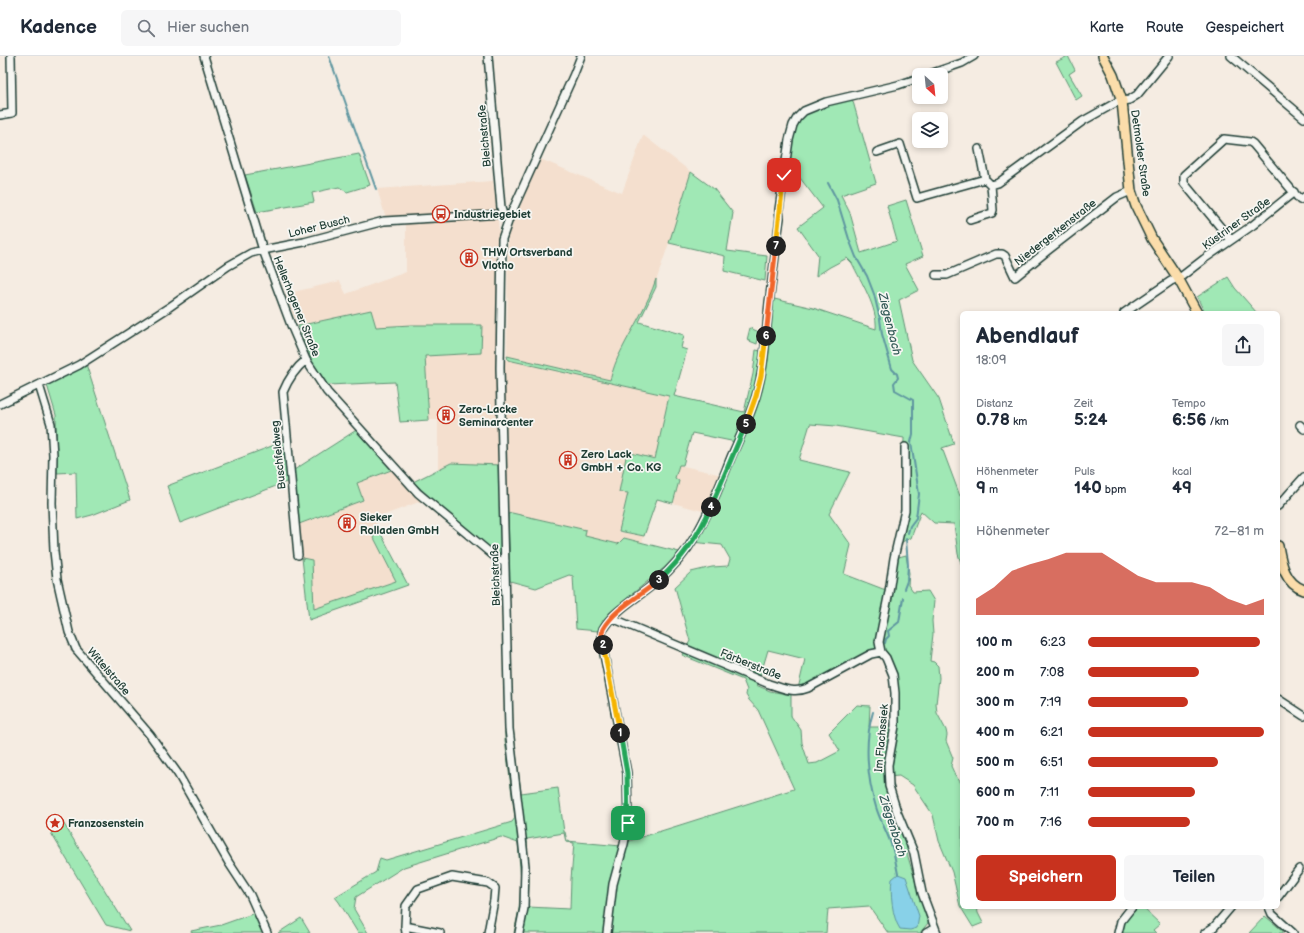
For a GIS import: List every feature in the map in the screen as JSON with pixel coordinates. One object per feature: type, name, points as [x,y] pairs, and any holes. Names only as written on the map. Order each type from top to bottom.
[{"type":"main road","name":"Detmolder Straße","points":[[1102,56],[1113,75],[1122,101],[1132,191],[1136,206],[1152,239],[1178,278],[1196,311]]},
{"type":"main road","points":[[1280,556],[1287,577],[1297,587],[1304,590]]},
{"type":"street","points":[[0,115],[12,114],[11,56]]},
{"type":"street","name":"Hellerhagener Straße","points":[[204,56],[263,250],[306,360],[327,392],[418,493],[500,561],[505,562]]},
{"type":"street","name":"Bleichstraße","points":[[488,56],[501,208],[506,215],[502,239],[500,368],[509,729],[525,866],[524,908],[519,933]]},
{"type":"street","points":[[506,215],[574,74],[581,56]]},
{"type":"street","points":[[947,68],[962,63],[974,56]]},
{"type":"street","points":[[991,185],[998,183],[1083,121],[1117,102],[1129,100],[1137,94],[1169,56]]},
{"type":"street","points":[[1231,56],[1304,118]]},
{"type":"street","points":[[607,933],[613,884],[628,823],[627,773],[602,644],[603,629],[627,604],[671,569],[687,550],[709,511],[745,427],[756,396],[761,376],[780,218],[779,210],[789,140],[796,118],[804,111],[826,102],[912,80]]},
{"type":"street","points":[[1231,240],[1184,183],[1183,179],[1184,176],[1224,139],[1250,142],[1253,144],[1300,200],[1304,197]]},
{"type":"street","points":[[877,152],[900,144],[917,198],[985,179]]},
{"type":"street","points":[[970,220],[992,213],[993,210],[991,185],[985,179],[979,149]]},
{"type":"street","name":"Niedergerkenstraße","points":[[936,275],[947,275],[996,254],[1002,254],[1015,278],[1047,251],[1118,197],[1132,191]]},
{"type":"street","name":"Küstriner Straße","points":[[1127,311],[1171,281],[1182,276],[1253,225],[1294,192]]},
{"type":"street","name":"Loher Busch","points":[[0,404],[79,365],[168,308],[228,266],[251,253],[304,242],[384,221],[506,215]]},
{"type":"street","name":"Buschfeldweg","points":[[298,555],[283,392],[290,378],[306,360]]},
{"type":"street","name":"Wittelstraße","points":[[39,385],[50,424],[53,455],[52,503],[57,579],[72,640],[76,649],[150,735],[178,774],[229,863],[250,895],[267,933]]},
{"type":"street","name":"Im Flachssiek","points":[[905,447],[905,510],[894,558],[879,642],[881,652],[886,658],[893,675],[895,693],[895,726],[888,765],[889,786],[897,812],[914,853],[922,893],[936,930]]},
{"type":"street","points":[[1280,504],[1304,477]]},
{"type":"street","name":"Färberstraße","points":[[612,618],[769,684],[794,691],[800,691],[808,688],[871,654],[881,652]]},
{"type":"street","points":[[1280,701],[1304,716]]},
{"type":"street","points":[[1280,894],[1299,869]]},
{"type":"street","points":[[440,933],[406,930],[406,906],[418,889],[452,877],[488,883],[495,888],[488,933]]},
{"type":"street","points":[[1118,933],[1121,921],[1130,909]]},
{"type":"street","points":[[1205,933],[1214,926],[1229,909]]},
{"type":"street","points":[[1270,909],[1272,914],[1293,933]]},
{"type":"street","points":[[926,933],[936,930]]},
{"type":"shaded area","points":[[643,135],[691,172],[654,287],[620,352],[610,380],[507,356],[508,235],[540,159],[622,193]]},
{"type":"shaded area","points":[[493,181],[500,239],[499,360],[508,360],[669,396],[655,459],[619,492],[628,493],[619,532],[644,536],[642,543],[624,538],[618,544],[584,536],[586,530],[512,513],[501,514],[451,463],[438,469],[438,420],[429,420],[425,356],[481,353],[482,325],[411,325],[376,327],[371,310],[298,326],[285,294],[340,281],[346,294],[406,272],[406,219],[386,218],[377,189]]},
{"type":"shaded area","points":[[679,465],[722,475],[706,512],[673,503],[679,481],[675,478]]},
{"type":"shaded area","points":[[394,469],[424,500],[374,519],[380,532],[373,536],[396,581],[314,610],[312,560],[302,558],[299,524],[363,500],[357,483]]},
{"type":"green space","points":[[1068,56],[1075,70],[1069,74],[1082,96],[1076,100],[1056,62]]},
{"type":"green space","points":[[852,98],[876,183],[841,195],[850,213],[861,253],[897,241],[887,206],[906,200],[923,256],[905,264],[919,290],[899,300],[912,360],[939,399],[954,444],[942,448],[960,496],[960,560],[954,524],[934,523],[921,511],[911,538],[897,544],[902,530],[904,438],[836,426],[810,424],[799,460],[850,472],[829,514],[851,545],[844,574],[883,589],[890,590],[895,558],[906,555],[909,573],[908,585],[913,592],[928,591],[934,601],[930,661],[934,662],[938,666],[939,678],[936,704],[937,713],[946,730],[946,741],[953,758],[951,766],[960,781],[960,906],[952,872],[939,841],[933,815],[913,785],[899,776],[886,777],[903,822],[908,857],[928,923],[920,933],[888,933],[869,906],[828,909],[826,933],[514,933],[519,909],[521,881],[518,843],[501,837],[404,867],[356,897],[354,909],[368,933],[358,933],[335,897],[376,872],[380,858],[386,860],[512,822],[515,818],[505,740],[503,625],[510,626],[513,728],[521,793],[558,788],[564,832],[567,841],[621,846],[623,843],[794,789],[758,710],[746,695],[747,690],[743,680],[682,655],[690,641],[675,587],[691,572],[712,567],[728,566],[730,559],[722,545],[691,542],[696,535],[736,442],[692,433],[683,465],[679,465],[675,478],[679,481],[673,503],[657,499],[644,536],[619,531],[628,493],[619,492],[627,452],[655,459],[669,396],[508,360],[507,356],[610,380],[618,358],[645,306],[656,279],[656,287],[639,322],[684,335],[681,348],[687,350],[674,396],[744,412],[753,374],[756,350],[761,351],[770,298],[813,308],[876,329],[876,321],[872,304],[852,263],[847,258],[816,276],[818,255],[798,227],[823,208],[787,161],[794,125],[807,113]],"holes":[[[768,650],[805,659],[798,689],[880,653],[890,676],[892,697],[891,727],[869,727],[870,706],[857,705],[829,733],[840,751],[817,763],[809,764],[802,743],[801,730],[791,716],[791,695],[770,691],[756,685],[759,680]],[[564,833],[566,842],[574,843],[570,909],[528,907],[529,881],[527,839]]]},
{"type":"green space","points":[[359,154],[370,185],[347,192],[339,187],[312,193],[314,202],[257,212],[245,175]]},
{"type":"green space","points":[[691,172],[714,189],[733,213],[727,251],[767,256],[765,281],[724,271],[725,256],[669,243]]},
{"type":"green space","points":[[1228,277],[1235,288],[1255,311],[1204,311],[1197,297]]},
{"type":"green space","points":[[371,310],[376,327],[411,325],[482,325],[481,353],[425,356],[429,420],[400,422],[395,382],[328,385],[313,363],[298,326]]},
{"type":"green space","points":[[750,328],[759,332],[757,344],[747,340]]},
{"type":"green space","points":[[86,364],[130,500],[92,515],[77,519],[76,472],[57,473],[56,415],[47,385]]},
{"type":"green space","points":[[358,429],[394,469],[357,483],[363,500],[299,524],[294,470]]},
{"type":"green space","points":[[285,441],[289,481],[180,523],[167,486]]},
{"type":"green space","points":[[451,463],[500,465],[502,549],[500,553],[497,554],[491,551],[413,482]]},
{"type":"green space","points":[[512,513],[586,530],[585,536],[618,544],[624,538],[679,552],[665,567],[609,613],[598,631],[576,629],[573,576],[569,575],[536,588],[510,581],[508,514]]},
{"type":"green space","points":[[380,532],[408,585],[309,620],[302,558],[312,560],[314,609],[396,581],[373,536]]},
{"type":"green space","points":[[62,821],[130,931],[106,925],[51,833]]},
{"type":"green space","points":[[962,909],[977,909],[983,923],[973,927]]},
{"type":"green space","points":[[1137,909],[1144,909],[1160,924],[1153,930],[1156,933],[1121,933],[1126,920]]},
{"type":"green space","points":[[255,913],[264,933],[192,933],[191,931],[221,925]]},
{"type":"green space","points":[[1265,916],[1283,931],[1283,933],[1249,933]]},
{"type":"green space","points":[[301,918],[310,933],[278,933]]},
{"type":"water","points":[[898,874],[906,877],[919,916],[917,928],[910,930],[900,929],[893,912],[891,891],[892,879]]},
{"type":"waterway","points":[[329,56],[376,189]]},
{"type":"waterway","name":"Ziegenbach","points":[[828,183],[837,200],[856,257],[867,276],[874,294],[882,334],[892,369],[897,374],[898,378],[894,383],[895,390],[913,400],[913,434],[911,442],[919,494],[916,518],[910,526],[908,533]]},
{"type":"waterway","name":"Ziegenbach","points":[[904,589],[907,581],[908,565],[906,539]]},
{"type":"waterway","name":"Ziegenbach","points":[[885,643],[889,636],[888,631],[899,622],[903,598]]},
{"type":"waterway","name":"Ziegenbach","points":[[873,712],[868,735],[870,784],[878,812],[893,850],[898,874]]},
{"type":"place","name":"Industriegebiet","points":[[441,214]]},
{"type":"place","name":"THW Ortsverband Vlotho","points":[[469,258]]},
{"type":"place","name":"Zero-Lacke Seminarcenter","points":[[446,415]]},
{"type":"place","name":"Zero Lack GmbH + Co. KG","points":[[568,460]]},
{"type":"place","name":"Sieker Rolladen GmbH","points":[[347,523]]},
{"type":"place","name":"Franzosenstein","points":[[55,823]]},
{"type":"route","points":[[628,823],[627,773],[602,644],[602,633],[603,629],[612,618],[671,569],[687,550],[709,511],[745,427],[756,396],[761,376],[784,175]]}]
